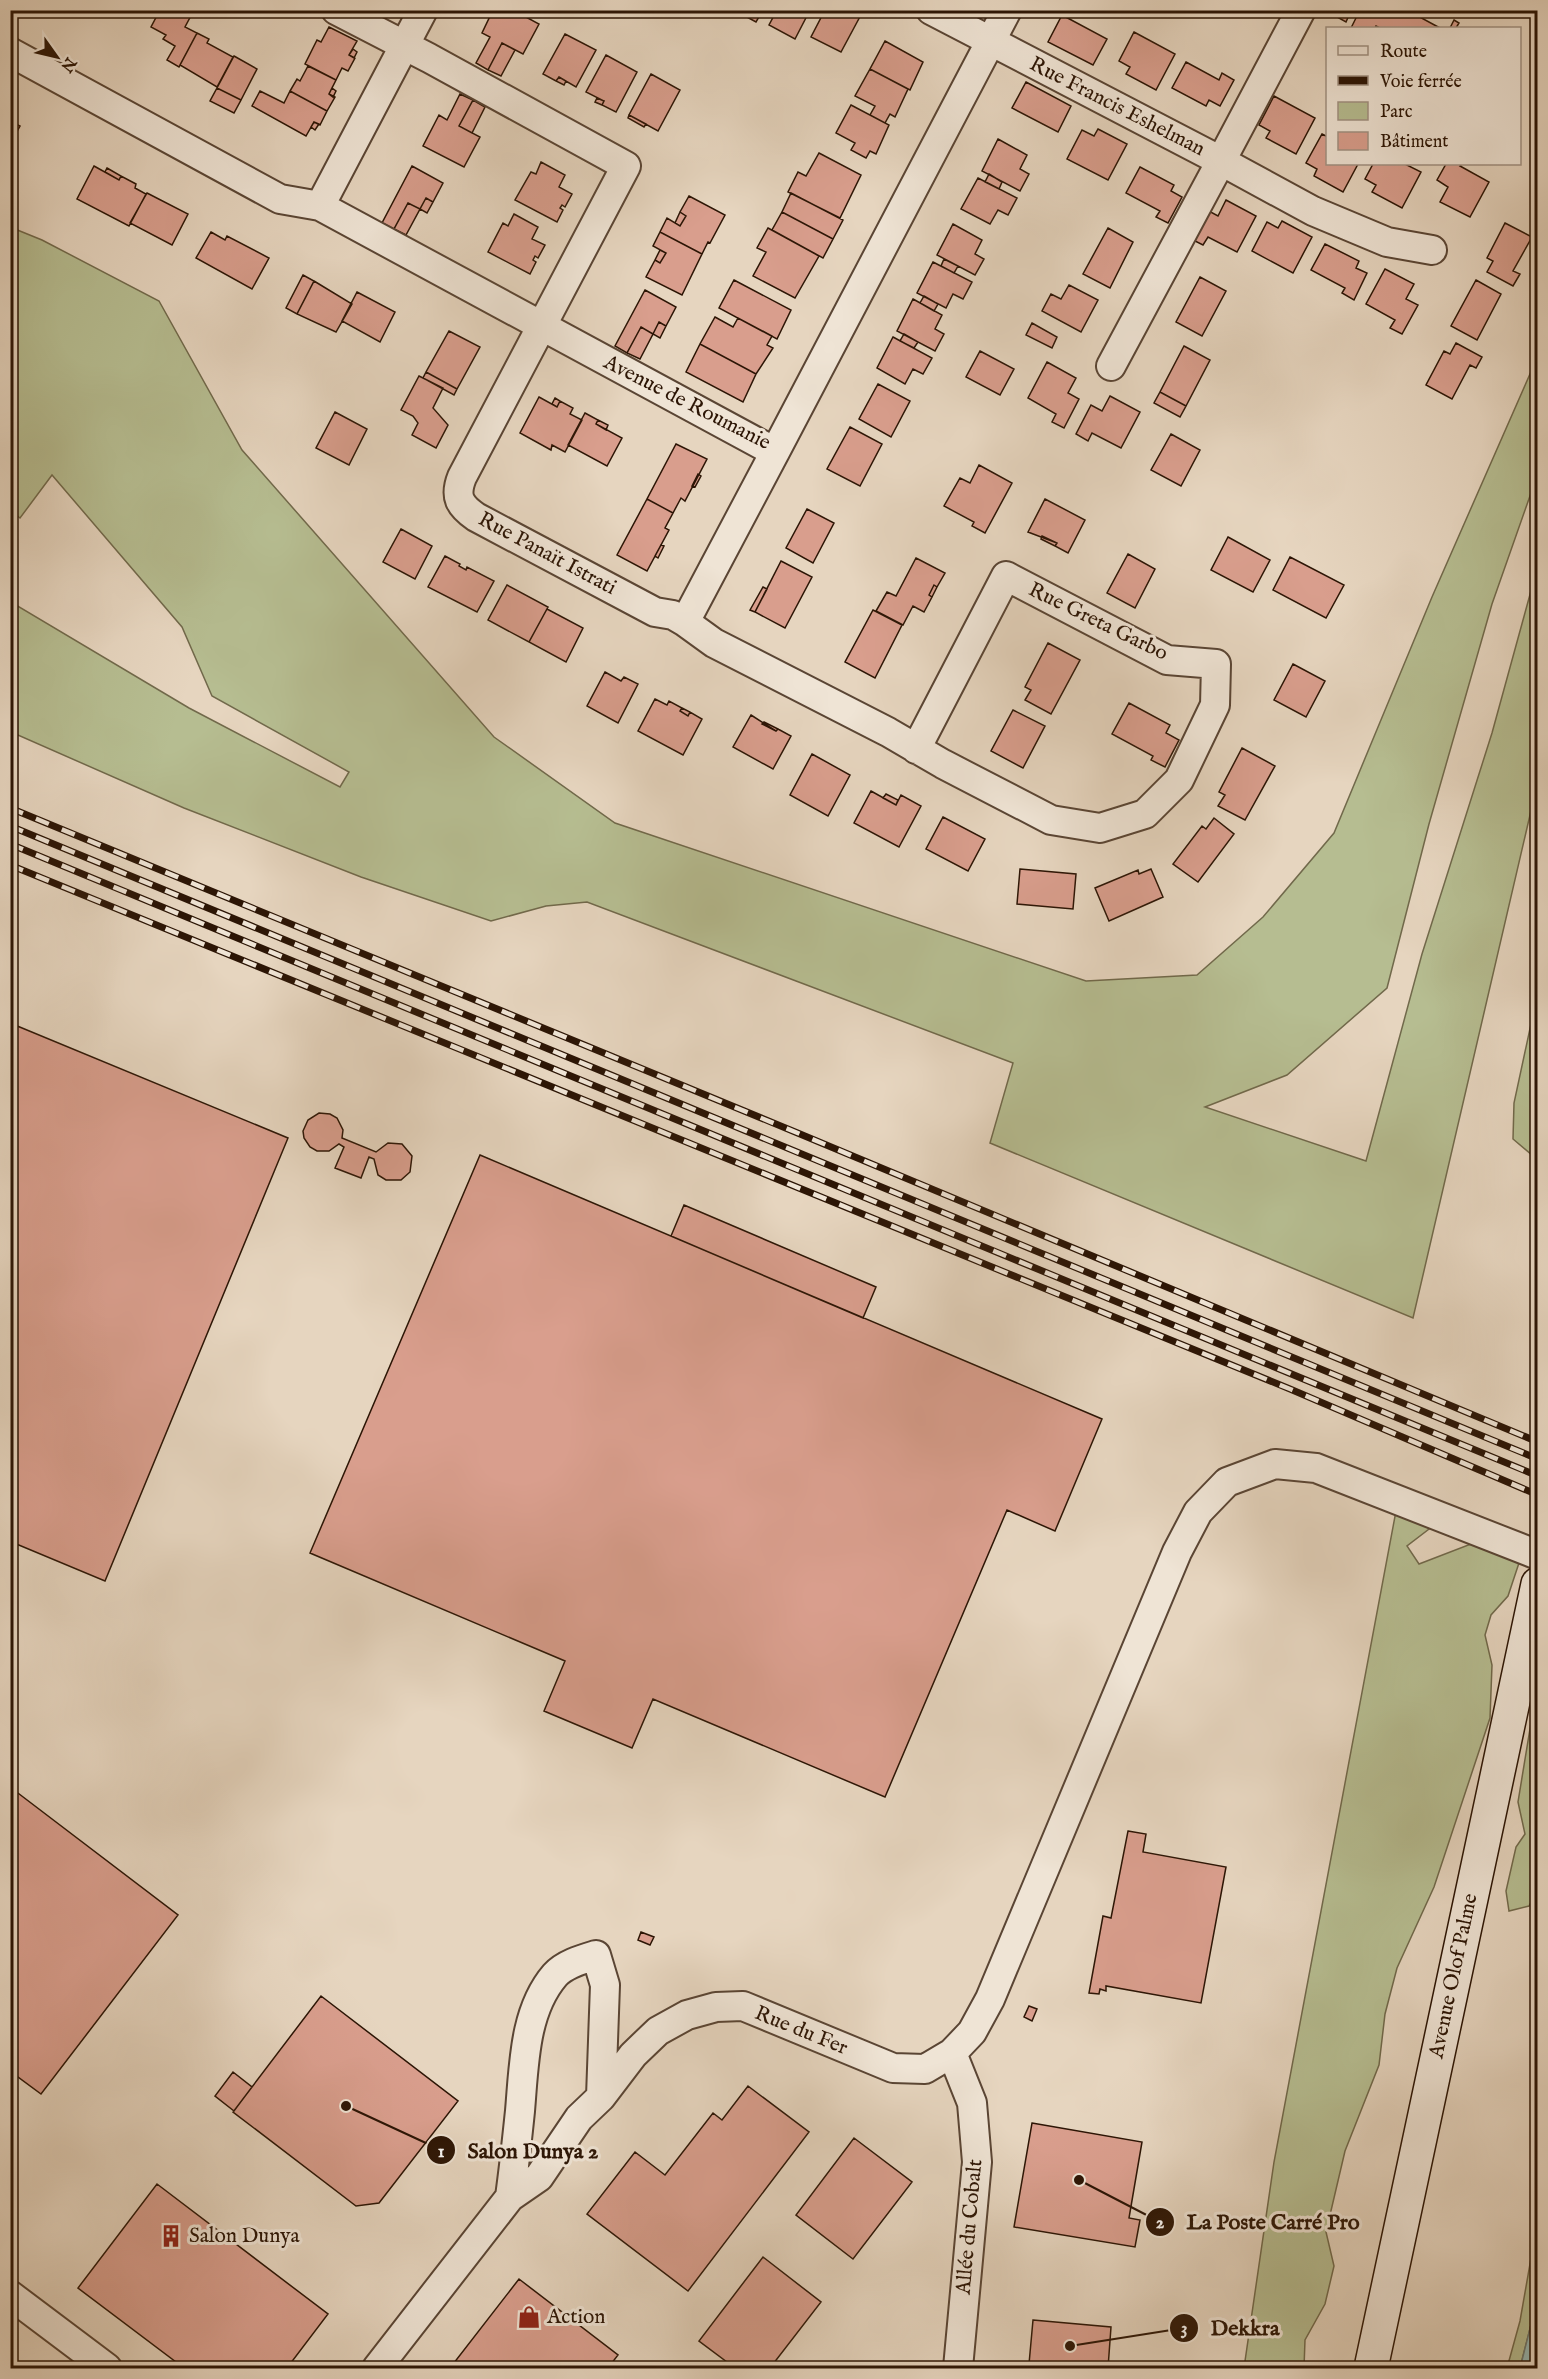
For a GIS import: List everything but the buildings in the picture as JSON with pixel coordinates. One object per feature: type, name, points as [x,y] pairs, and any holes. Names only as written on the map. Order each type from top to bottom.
[{"type":"main road","name":"Avenue Olof Palme","points":[[1371,2368],[1538,1584]]},
{"type":"street","points":[[336,10],[626,166],[541,327]]},
{"type":"street","points":[[320,206],[423,10]]},
{"type":"street","name":"Rue Francis Eshelman","points":[[931,10],[1221,160],[1301,10]]},
{"type":"street","name":"Avenue de Roumanie","points":[[10,52],[280,199],[320,206],[775,452],[1007,10]]},
{"type":"street","points":[[1111,366],[1221,160],[1324,215],[1387,242],[1432,250]]},
{"type":"street","name":"Rue Panaït Istrati","points":[[541,327],[462,477],[457,489],[458,500],[476,517],[655,612],[673,615],[685,622]]},
{"type":"street","points":[[685,622],[775,452]]},
{"type":"street","name":"Rue Greta Garbo","points":[[685,622],[714,643],[1051,820],[1100,828],[1145,813],[1179,780],[1215,705],[1216,664],[1167,660],[1006,576],[916,749]]},
{"type":"street","name":"Rue du Fer","points":[[377,2368],[510,2198],[539,2177],[579,2118],[601,2097],[633,2055],[658,2031],[687,2015],[716,2007],[743,2006],[893,2068],[925,2069],[952,2053],[972,2032],[990,2000],[1177,1552],[1198,1512],[1227,1482],[1275,1464],[1316,1468],[1538,1555]]},
{"type":"street","points":[[510,2198],[526,2043],[535,2013],[546,1988],[557,1972],[575,1962],[596,1955],[605,1985],[601,2097]]},
{"type":"street","name":"Allée du Cobalt","points":[[952,2053],[972,2103],[977,2162],[958,2368]]},
{"type":"street","points":[[10,2295],[107,2368]]},
{"type":"green space","points":[[10,227],[42,240],[159,301],[242,450],[494,737],[615,823],[1086,981],[1197,975],[1263,917],[1334,833],[1432,597],[1537,358],[1537,476],[1492,604],[1429,824],[1387,988],[1287,1075],[1205,1107],[1366,1161],[1422,954],[1492,733],[1537,569],[1537,785],[1413,1318],[990,1143],[1013,1063],[587,902],[546,906],[491,921],[361,877],[184,808],[11,732],[11,602],[189,708],[340,787],[349,772],[212,696],[182,627],[52,475],[20,518],[11,511],[11,455],[15,448],[10,445]]},
{"type":"green space","points":[[1537,996],[1537,1156],[1532,1155],[1513,1139],[1514,1103]]},
{"type":"green space","points":[[1396,1511],[1433,1526],[1407,1546],[1419,1564],[1476,1542],[1520,1560],[1508,1596],[1491,1615],[1485,1635],[1492,1665],[1490,1718],[1434,1887],[1397,1968],[1385,2014],[1379,2065],[1345,2151],[1326,2232],[1334,2266],[1325,2304],[1305,2340],[1304,2368],[1244,2368],[1274,2162]]},
{"type":"green space","points":[[1537,1686],[1537,1891],[1529,1906],[1509,1911],[1506,1891],[1516,1847],[1525,1834],[1518,1802]]},
{"type":"green space","points":[[1537,2224],[1537,2301],[1520,2368],[1507,2368],[1520,2321]]},
{"type":"water","points":[[1537,2301],[1537,2368],[1520,2368]]},
{"type":"railway","points":[[10,808],[1538,1442]]},
{"type":"railway","points":[[10,826],[1538,1459]]},
{"type":"railway","points":[[10,844],[1538,1476]]},
{"type":"railway","points":[[10,865],[1290,1389],[1538,1495]]},
{"type":"place","name":"Salon Dunya 2","points":[[346,2106]]},
{"type":"place","name":"La Poste Carré Pro","points":[[1079,2180]]},
{"type":"place","name":"Salon Dunya","points":[[171,2236]]},
{"type":"place","name":"Action","points":[[529,2317]]},
{"type":"place","name":"Dekkra","points":[[1070,2346]]}]
